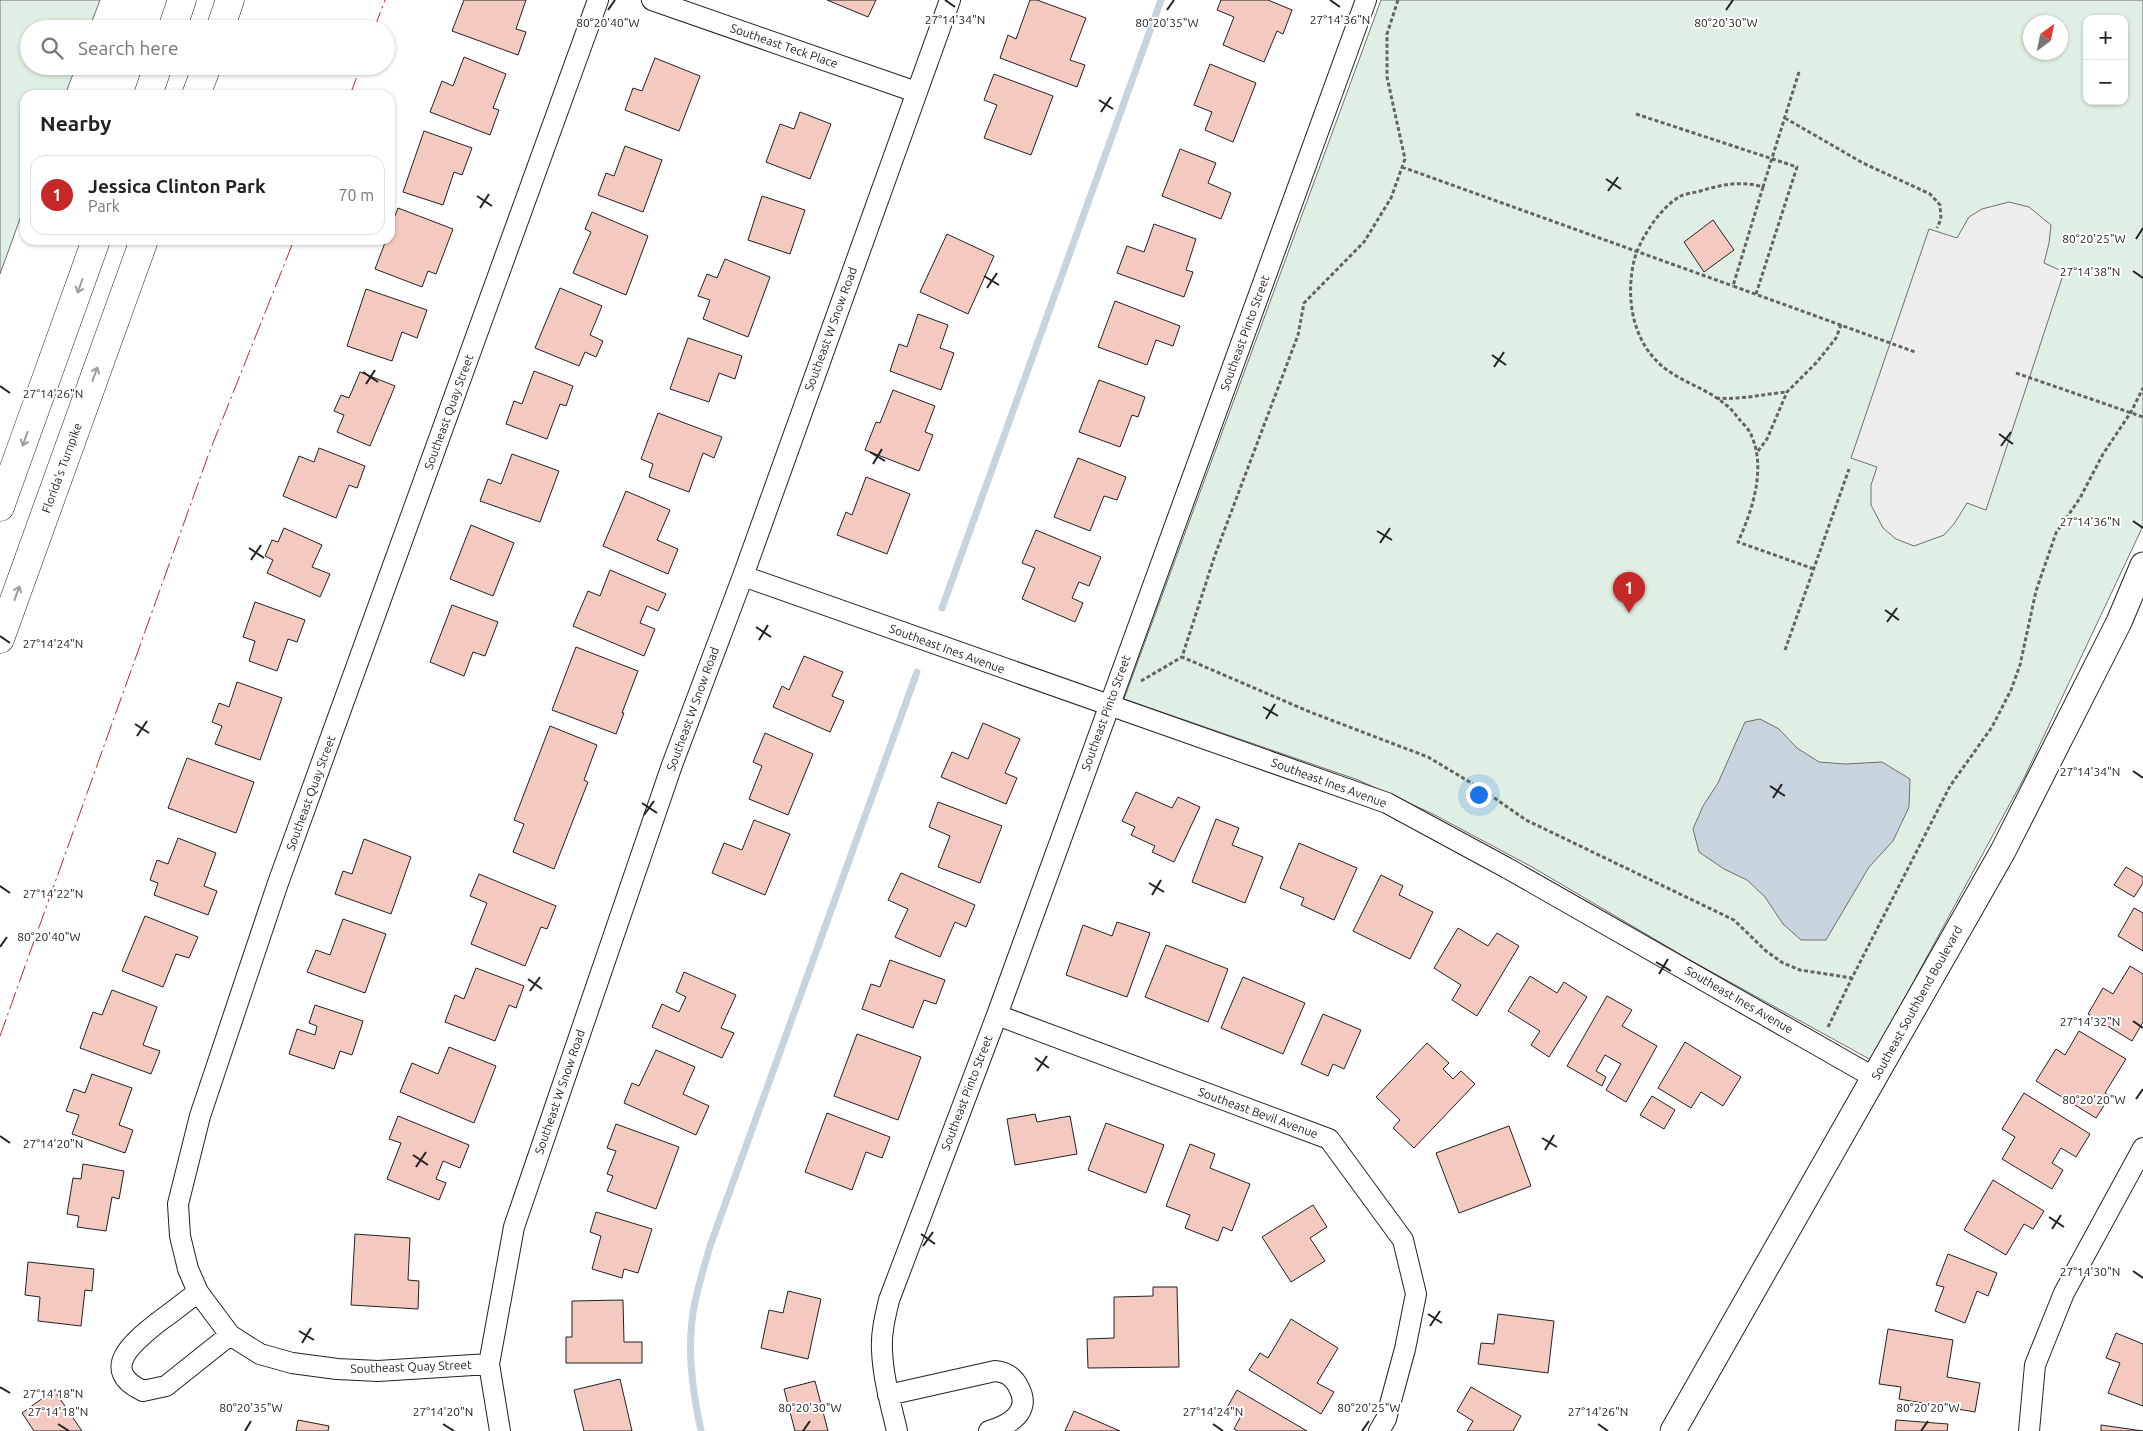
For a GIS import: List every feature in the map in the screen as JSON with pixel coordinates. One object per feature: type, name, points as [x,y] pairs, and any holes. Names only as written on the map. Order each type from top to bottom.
[{"type":"highway","points":[[175,20],[182,0]]},
{"type":"highway","points":[[223,20],[230,0]]},
{"type":"highway","points":[[150,90],[155,75]]},
{"type":"highway","points":[[198,90],[203,75]]},
{"type":"highway","points":[[0,507],[94,245]]},
{"type":"highway","name":"Florida's Turnpike","points":[[0,639],[142,245]]},
{"type":"street","name":"Southeast Quay Street","points":[[489,1364],[378,1370],[337,1369],[292,1363],[260,1354],[230,1335],[198,1292],[188,1269],[180,1236],[178,1204],[200,1116],[278,883],[598,0]]},
{"type":"street","name":"Southeast Teck Place","points":[[652,0],[916,92]]},
{"type":"street","name":"Southeast W Snow Road","points":[[500,1431],[489,1364],[514,1227],[672,765],[743,576],[950,0]]},
{"type":"street","name":"Southeast Pinto Street","points":[[897,1431],[888,1395],[882,1350],[889,1300],[997,1016],[1366,0]]},
{"type":"street","name":"Southeast Southbend Boulevard","points":[[1673,1431],[2003,851],[2119,622],[2143,565]]},
{"type":"street","name":"Southeast Ines Avenue","points":[[743,576],[1387,803],[1507,868],[1875,1078]]},
{"type":"street","name":"Southeast Bevil Avenue","points":[[997,1016],[1329,1139],[1403,1240],[1416,1294],[1405,1349],[1386,1419],[1379,1431]]},
{"type":"street","points":[[2029,1431],[2035,1365],[2049,1329],[2064,1293],[2143,1148]]},
{"type":"street","points":[[198,1292],[129,1347],[122,1360],[122,1369],[126,1379],[143,1391],[166,1386],[230,1335]]},
{"type":"street","points":[[888,1395],[995,1371],[1004,1372],[1012,1377],[1018,1385],[1024,1398],[1024,1405],[1021,1412],[1010,1424],[989,1431]]},
{"type":"path","points":[[1136,684],[1182,657],[1215,555],[1298,335],[1304,303],[1364,242],[1391,198],[1405,159],[1387,78],[1387,34],[1398,0]]},
{"type":"path","points":[[1733,286],[1800,72]]},
{"type":"path","points":[[1636,114],[1797,167],[1756,294]]},
{"type":"path","points":[[1785,118],[1863,163],[1930,194],[1940,205],[1941,220],[1937,228]]},
{"type":"path","points":[[1402,167],[1915,352]]},
{"type":"path","points":[[1763,187],[1750,183],[1725,183],[1680,197],[1662,211],[1637,251],[1630,277],[1632,307],[1637,332],[1649,351],[1666,369],[1727,405],[1752,434],[1758,452],[1757,480],[1747,522],[1738,542],[1814,569]]},
{"type":"path","points":[[1758,452],[1767,439],[1788,392],[1817,362],[1836,338],[1841,326]]},
{"type":"path","points":[[2016,373],[2091,400],[2143,416]]},
{"type":"path","points":[[1827,1029],[1950,786],[1992,727],[2011,690],[2020,665],[2036,591],[2056,533],[2080,498],[2103,454],[2131,412],[2143,388]]},
{"type":"path","points":[[1716,398],[1749,398],[1768,393],[1788,392]]},
{"type":"path","points":[[1785,650],[1849,469]]},
{"type":"path","points":[[1182,657],[1310,712],[1428,757],[1526,820],[1734,920],[1783,963],[1800,970],[1852,978]]},
{"type":"green space","points":[[0,0],[100,0],[92,20],[20,20],[20,75],[73,75],[67,90],[20,90],[20,219],[0,274]]},
{"type":"green space","points":[[1381,0],[2143,0],[2143,526],[2025,776],[1871,1060],[1690,960],[1532,867],[1431,813],[1358,780],[1124,699]]},
{"type":"shaded area","points":[[2009,202],[2029,207],[2051,225],[2044,263],[2064,272],[1986,510],[1967,503],[1954,524],[1944,535],[1914,546],[1896,539],[1883,528],[1871,505],[1871,485],[1877,467],[1851,458],[1929,229],[1957,238],[1969,217],[1982,209]]},
{"type":"shaded area","points":[[1760,719],[1779,729],[1797,748],[1819,762],[1845,764],[1882,762],[1910,779],[1909,807],[1893,841],[1869,867],[1826,940],[1801,940],[1783,924],[1765,897],[1747,880],[1724,869],[1699,852],[1693,829],[1703,806],[1718,783],[1745,722]]},
{"type":"building","points":[[464,0],[526,0],[516,29],[526,32],[518,55],[452,31]]},
{"type":"building","points":[[827,0],[876,0],[868,17]]},
{"type":"building","points":[[1030,0],[1037,0],[1086,18],[1070,60],[1085,65],[1077,87],[1000,58],[1008,35],[1016,39]]},
{"type":"building","points":[[1221,0],[1268,0],[1292,10],[1283,34],[1277,31],[1264,62],[1223,45],[1234,17],[1217,10]]},
{"type":"building","points":[[464,57],[506,74],[493,108],[499,110],[490,135],[430,112],[442,81],[453,86]]},
{"type":"building","points":[[655,58],[700,76],[679,131],[625,110],[633,88],[642,91]]},
{"type":"building","points":[[1210,64],[1256,83],[1233,142],[1205,130],[1212,112],[1194,105]]},
{"type":"building","points":[[994,74],[1053,96],[1031,155],[984,138],[997,105],[984,100]]},
{"type":"building","points":[[800,112],[831,124],[810,179],[766,162],[780,124],[794,129]]},
{"type":"building","points":[[424,131],[472,148],[462,175],[454,172],[443,205],[403,192]]},
{"type":"building","points":[[625,146],[662,160],[643,212],[598,195],[606,173],[614,176]]},
{"type":"building","points":[[1180,149],[1216,163],[1208,183],[1231,193],[1221,219],[1162,196]]},
{"type":"building","points":[[762,196],[805,210],[790,254],[748,240]]},
{"type":"building","points":[[398,208],[453,229],[436,274],[428,271],[422,287],[375,269],[384,245],[395,245],[395,216]]},
{"type":"building","points":[[592,212],[648,236],[626,295],[573,273],[591,232],[585,229]]},
{"type":"building","points":[[1713,220],[1734,250],[1704,272],[1684,242]]},
{"type":"building","points":[[1154,224],[1196,239],[1186,270],[1193,272],[1184,297],[1117,273],[1127,246],[1144,252]]},
{"type":"building","points":[[947,234],[994,256],[968,314],[920,292]]},
{"type":"building","points":[[725,259],[770,277],[748,337],[703,319],[710,300],[698,296],[707,274],[717,278]]},
{"type":"building","points":[[560,288],[602,306],[590,335],[603,341],[596,357],[585,352],[579,366],[535,348]]},
{"type":"building","points":[[366,289],[427,310],[417,338],[402,332],[392,361],[347,346]]},
{"type":"building","points":[[1115,301],[1180,326],[1173,346],[1156,340],[1147,365],[1098,347]]},
{"type":"building","points":[[918,314],[948,325],[940,348],[954,353],[941,390],[890,371],[899,344],[907,347]]},
{"type":"building","points":[[688,338],[742,356],[735,379],[719,373],[709,402],[670,389]]},
{"type":"building","points":[[534,371],[573,386],[566,406],[560,404],[547,439],[506,424],[514,401],[522,404]]},
{"type":"building","points":[[360,372],[395,386],[370,446],[337,432],[344,415],[334,411],[341,395],[349,398]]},
{"type":"building","points":[[1099,380],[1145,397],[1138,417],[1132,415],[1120,447],[1079,432]]},
{"type":"building","points":[[893,390],[935,406],[925,432],[933,435],[919,471],[865,450],[876,422],[880,423]]},
{"type":"building","points":[[658,413],[722,437],[714,458],[703,453],[689,492],[649,477],[653,464],[641,459]]},
{"type":"building","points":[[319,448],[365,466],[357,488],[349,485],[336,518],[283,496],[299,456],[314,462]]},
{"type":"building","points":[[512,454],[559,471],[540,522],[480,501],[488,479],[501,484]]},
{"type":"building","points":[[1078,458],[1126,477],[1117,500],[1104,496],[1090,531],[1054,517]]},
{"type":"building","points":[[866,477],[910,494],[887,554],[837,535],[846,512],[852,515]]},
{"type":"building","points":[[626,491],[670,510],[657,540],[678,549],[668,574],[603,546]]},
{"type":"building","points":[[471,525],[514,543],[493,596],[450,579]]},
{"type":"building","points":[[284,528],[322,545],[312,567],[330,574],[320,597],[267,573],[273,560],[265,556],[272,540],[278,542]]},
{"type":"building","points":[[1036,530],[1101,557],[1089,586],[1079,582],[1072,598],[1083,603],[1075,622],[1022,599],[1035,568],[1022,563]]},
{"type":"building","points":[[610,570],[666,594],[658,611],[647,606],[640,623],[655,629],[644,656],[573,626],[588,591],[600,596]]},
{"type":"building","points":[[255,602],[305,620],[297,642],[288,639],[277,671],[249,661],[255,641],[243,637]]},
{"type":"building","points":[[452,605],[498,622],[485,656],[473,652],[464,676],[430,662]]},
{"type":"building","points":[[576,647],[638,671],[616,734],[552,710]]},
{"type":"building","points":[[804,656],[843,672],[832,696],[844,701],[830,732],[773,707],[782,686],[789,690]]},
{"type":"building","points":[[237,682],[282,698],[260,760],[215,744],[222,726],[212,722],[219,703],[229,707]]},
{"type":"building","points":[[983,723],[1020,739],[1005,773],[1017,778],[1006,804],[941,777],[952,752],[968,759]]},
{"type":"building","points":[[550,726],[597,745],[584,780],[588,782],[554,869],[513,852],[524,824],[514,820]]},
{"type":"building","points":[[765,733],[813,754],[788,815],[749,799],[762,766],[753,762]]},
{"type":"building","points":[[187,758],[254,782],[236,833],[168,808]]},
{"type":"building","points":[[1136,792],[1172,808],[1178,797],[1200,807],[1174,862],[1152,852],[1155,846],[1131,835],[1135,827],[1122,821]]},
{"type":"building","points":[[938,802],[1002,826],[980,883],[938,867],[950,836],[929,827]]},
{"type":"building","points":[[1216,819],[1239,828],[1232,845],[1263,857],[1245,903],[1192,882]]},
{"type":"building","points":[[754,820],[790,834],[765,895],[712,873],[724,843],[742,850]]},
{"type":"building","points":[[178,838],[216,853],[204,886],[217,891],[208,915],[154,895],[158,883],[150,880],[157,860],[168,864]]},
{"type":"building","points":[[364,839],[411,857],[391,914],[335,894],[343,871],[352,874]]},
{"type":"building","points":[[1299,843],[1357,868],[1334,920],[1301,905],[1304,898],[1280,888]]},
{"type":"building","points":[[2126,867],[2143,877],[2143,883],[2134,897],[2114,885]]},
{"type":"building","points":[[901,873],[975,905],[966,927],[955,922],[940,957],[895,937],[908,909],[888,900]]},
{"type":"building","points":[[479,874],[556,906],[547,929],[541,927],[525,966],[471,944],[487,903],[470,896]]},
{"type":"building","points":[[1381,875],[1403,886],[1399,895],[1433,912],[1410,959],[1353,931]]},
{"type":"building","points":[[2134,908],[2143,913],[2143,951],[2118,936]]},
{"type":"building","points":[[145,916],[198,937],[189,958],[176,954],[163,987],[122,971]]},
{"type":"building","points":[[343,919],[386,934],[365,993],[307,972],[316,950],[330,955]]},
{"type":"building","points":[[1117,922],[1150,933],[1127,997],[1066,975],[1083,925],[1112,936]]},
{"type":"building","points":[[1458,928],[1488,946],[1497,933],[1519,946],[1477,1016],[1452,1000],[1461,985],[1434,968]]},
{"type":"building","points":[[1166,945],[1228,969],[1208,1022],[1145,997]]},
{"type":"building","points":[[890,960],[945,980],[936,1004],[924,1000],[913,1028],[862,1009],[871,984],[880,987]]},
{"type":"building","points":[[2130,966],[2143,974],[2143,1022],[2132,1041],[2088,1014],[2103,988],[2113,994]]},
{"type":"building","points":[[476,968],[524,986],[516,1008],[509,1005],[495,1041],[445,1022],[455,995],[464,999]]},
{"type":"building","points":[[684,972],[736,995],[721,1028],[734,1033],[722,1058],[652,1027],[662,1004],[679,1012],[686,997],[676,992]]},
{"type":"building","points":[[1530,976],[1557,993],[1564,982],[1587,997],[1549,1057],[1531,1045],[1540,1031],[1508,1011]]},
{"type":"building","points":[[1243,977],[1305,1003],[1283,1054],[1221,1028]]},
{"type":"building","points":[[112,990],[157,1007],[143,1045],[160,1051],[151,1074],[80,1048],[93,1012],[102,1015]]},
{"type":"building","points":[[1607,996],[1632,1010],[1622,1026],[1657,1046],[1626,1102],[1606,1090],[1621,1064],[1605,1055],[1596,1071],[1606,1077],[1602,1086],[1567,1066]]},
{"type":"building","points":[[315,1005],[363,1021],[352,1055],[340,1051],[334,1069],[289,1054],[297,1029],[315,1035],[317,1026],[309,1023]]},
{"type":"building","points":[[1323,1014],[1361,1030],[1344,1069],[1333,1064],[1328,1076],[1301,1064]]},
{"type":"building","points":[[2079,1031],[2126,1059],[2105,1093],[2110,1096],[2096,1118],[2036,1081],[2056,1049],[2065,1055]]},
{"type":"building","points":[[857,1034],[921,1057],[898,1120],[834,1096]]},
{"type":"building","points":[[1685,1042],[1741,1077],[1723,1106],[1701,1092],[1691,1108],[1658,1088]]},
{"type":"building","points":[[1427,1043],[1449,1063],[1443,1069],[1453,1079],[1461,1071],[1475,1084],[1414,1148],[1393,1128],[1400,1120],[1376,1097]]},
{"type":"building","points":[[449,1047],[496,1066],[474,1123],[400,1092],[412,1063],[438,1074]]},
{"type":"building","points":[[656,1050],[695,1067],[683,1094],[709,1106],[696,1135],[624,1103],[632,1083],[639,1086]]},
{"type":"building","points":[[92,1074],[132,1088],[119,1125],[133,1130],[125,1153],[72,1134],[79,1115],[66,1111],[74,1089],[85,1093]]},
{"type":"building","points":[[2024,1093],[2090,1134],[2076,1157],[2061,1148],[2052,1163],[2063,1170],[2052,1189],[2002,1159],[2015,1137],[2002,1129]]},
{"type":"building","points":[[1652,1096],[1675,1110],[1664,1129],[1640,1115]]},
{"type":"building","points":[[827,1113],[890,1137],[882,1158],[866,1152],[852,1190],[805,1172]]},
{"type":"building","points":[[1035,1114],[1037,1122],[1070,1116],[1077,1154],[1015,1165],[1007,1119]]},
{"type":"building","points":[[398,1116],[469,1145],[460,1168],[443,1161],[436,1179],[446,1183],[439,1200],[387,1179],[401,1143],[389,1139]]},
{"type":"building","points":[[1106,1123],[1164,1145],[1146,1193],[1088,1170]]},
{"type":"building","points":[[616,1124],[679,1147],[656,1209],[607,1191],[613,1176],[607,1174],[616,1151],[607,1148]]},
{"type":"building","points":[[1509,1126],[1531,1186],[1459,1213],[1436,1153]]},
{"type":"building","points":[[1190,1144],[1215,1154],[1210,1168],[1250,1184],[1232,1231],[1223,1227],[1218,1241],[1185,1228],[1190,1215],[1166,1206]]},
{"type":"building","points":[[83,1164],[124,1171],[119,1199],[112,1197],[106,1231],[77,1227],[79,1216],[67,1214],[73,1178],[81,1179]]},
{"type":"building","points":[[1993,1180],[2044,1211],[2033,1229],[2024,1224],[2006,1255],[1964,1230]]},
{"type":"building","points":[[1313,1205],[1327,1227],[1310,1238],[1325,1261],[1291,1282],[1262,1237]]},
{"type":"building","points":[[596,1212],[652,1229],[638,1273],[624,1269],[622,1278],[592,1269],[601,1236],[590,1232]]},
{"type":"building","points":[[355,1234],[410,1238],[408,1280],[419,1281],[418,1309],[351,1305]]},
{"type":"building","points":[[1948,1254],[1997,1273],[1988,1296],[1977,1291],[1965,1323],[1935,1311],[1944,1287],[1936,1285]]},
{"type":"building","points":[[28,1262],[94,1269],[92,1291],[85,1290],[81,1326],[38,1321],[40,1297],[25,1295]]},
{"type":"building","points":[[1153,1287],[1177,1287],[1179,1367],[1088,1368],[1087,1339],[1114,1338],[1114,1297],[1153,1296]]},
{"type":"building","points":[[788,1291],[821,1299],[808,1359],[761,1348],[769,1310],[783,1313]]},
{"type":"building","points":[[623,1300],[624,1342],[642,1342],[642,1363],[566,1363],[566,1337],[572,1337],[572,1301]]},
{"type":"building","points":[[1498,1314],[1554,1321],[1548,1373],[1478,1364],[1481,1343],[1494,1344]]},
{"type":"building","points":[[1291,1319],[1338,1348],[1317,1383],[1334,1392],[1321,1414],[1249,1370],[1260,1353],[1268,1358]]},
{"type":"building","points":[[1888,1329],[1953,1340],[1947,1377],[1980,1383],[1975,1412],[1899,1399],[1901,1387],[1879,1384]]},
{"type":"building","points":[[2116,1333],[2143,1344],[2143,1406],[2108,1393],[2120,1363],[2106,1358]]},
{"type":"building","points":[[620,1379],[632,1431],[584,1431],[574,1390]]},
{"type":"building","points":[[815,1381],[828,1431],[795,1431],[784,1389]]},
{"type":"building","points":[[1471,1387],[1521,1416],[1513,1431],[1467,1431],[1473,1421],[1457,1411]]},
{"type":"building","points":[[54,1390],[82,1431],[34,1431],[22,1413]]},
{"type":"building","points":[[1237,1390],[1307,1431],[1238,1431],[1234,1429],[1242,1414],[1228,1406]]},
{"type":"building","points":[[1074,1411],[1120,1431],[1065,1431]]},
{"type":"building","points":[[298,1420],[329,1426],[328,1431],[296,1431]]},
{"type":"building","points":[[1896,1420],[1948,1424],[1947,1431],[1895,1431]]},
{"type":"building","points":[[2101,1425],[2143,1431],[2101,1431]]},
{"type":"waterway","points":[[942,608],[1161,0]]},
{"type":"waterway","points":[[701,1431],[691,1366],[691,1334],[695,1302],[704,1267],[917,672]]},
{"type":"power","points":[[377,20],[385,0]]},
{"type":"power","points":[[352,90],[358,75]]},
{"type":"power","points":[[0,1036],[209,453],[292,245]]},
{"type":"place","name":"Jessica Clinton Park","points":[[1629,613]]}]
